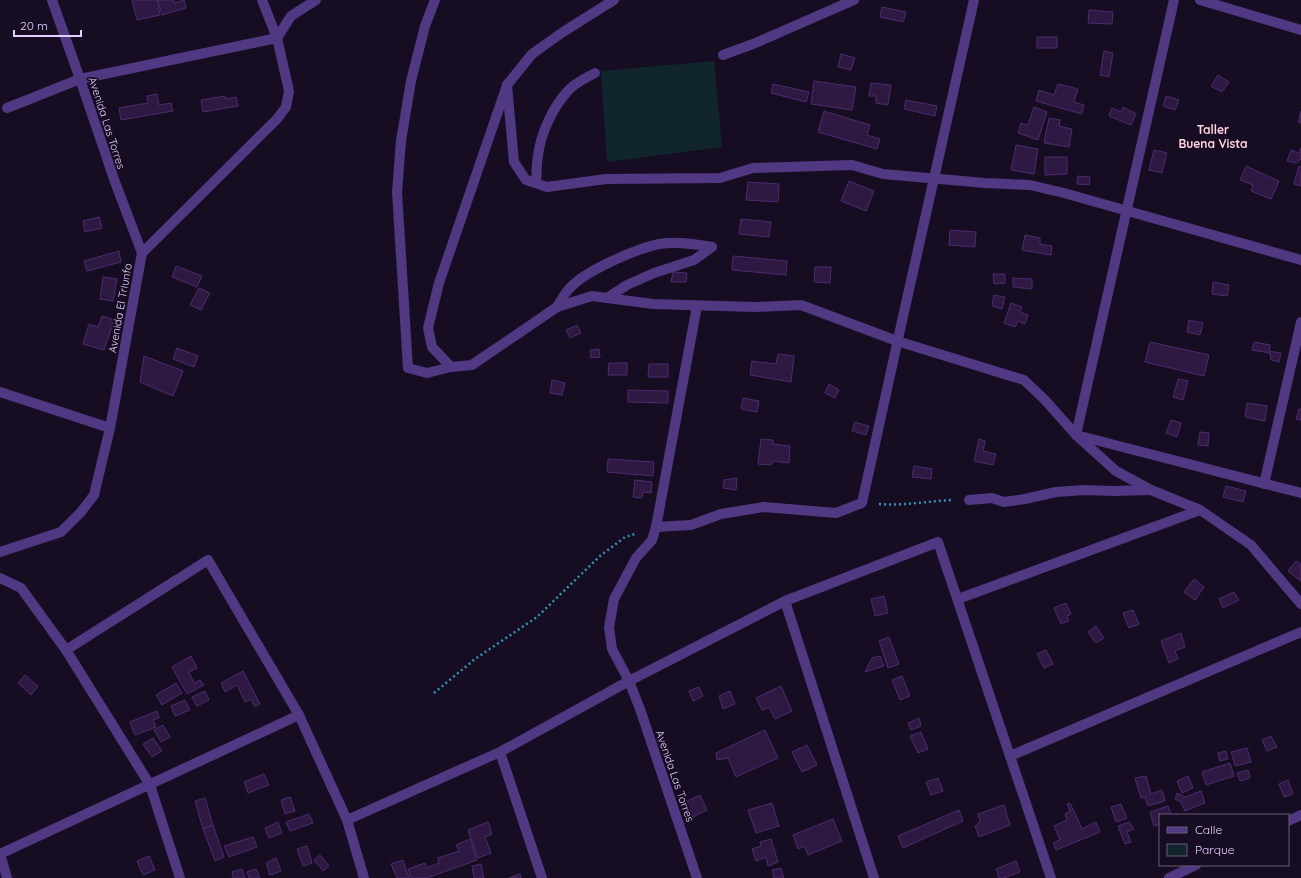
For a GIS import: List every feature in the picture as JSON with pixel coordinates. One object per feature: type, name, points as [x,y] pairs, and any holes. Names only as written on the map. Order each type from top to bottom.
[{"type":"street","name":"Avenida Las Torres","points":[[52,0],[114,182],[142,253]]},
{"type":"street","name":"Avenida El Triunfo","points":[[0,552],[61,532],[81,512],[94,495],[110,428],[142,253],[278,119],[286,107],[289,91],[277,38],[262,0]]},
{"type":"street","points":[[7,108],[80,79],[277,38],[291,16],[316,0]]},
{"type":"street","points":[[435,0],[425,26],[411,81],[401,141],[398,200],[408,368],[427,373],[451,367],[472,365],[558,307],[592,296],[653,304],[697,306],[755,307],[801,305],[897,341],[1024,380],[1045,400],[1076,435],[1116,471],[1151,490],[1200,510],[1251,545],[1301,604]]},
{"type":"street","points":[[451,367],[432,347],[428,328],[439,283],[507,85],[532,54],[563,32],[614,0]]},
{"type":"street","points":[[723,54],[754,44],[854,0]]},
{"type":"street","points":[[656,527],[691,525],[721,514],[764,507],[836,513],[862,503],[974,0]]},
{"type":"street","points":[[1076,435],[1125,211],[1174,0]]},
{"type":"street","points":[[1200,0],[1301,30]]},
{"type":"street","points":[[536,184],[538,155],[545,129],[554,111],[567,91],[580,81],[595,73]]},
{"type":"street","points":[[507,85],[514,162],[526,180],[547,187],[606,179],[720,178],[754,168],[852,164],[883,174],[985,183],[1030,185],[1064,193],[1301,260]]},
{"type":"street","points":[[558,307],[569,288],[593,270],[629,254],[660,244],[689,244],[712,247],[694,260],[654,273],[627,285],[607,298]]},
{"type":"street","name":"Avenida Las Torres","points":[[697,306],[656,527],[652,540],[636,558],[614,599],[609,627],[612,649],[629,681],[640,709],[697,878]]},
{"type":"street","points":[[1264,484],[1301,322]]},
{"type":"street","points":[[0,392],[110,428]]},
{"type":"street","points":[[1076,435],[1301,493]]},
{"type":"street","points":[[968,500],[992,498],[1004,502],[1056,492],[1085,490],[1151,490]]},
{"type":"street","points":[[958,599],[1200,510]]},
{"type":"street","points":[[346,820],[500,752],[629,681],[785,602],[938,542],[1051,878]]},
{"type":"street","points":[[66,650],[208,560],[299,715],[346,820],[364,878]]},
{"type":"street","points":[[0,578],[21,588],[66,650],[150,785],[180,878]]},
{"type":"street","points":[[785,602],[874,878]]},
{"type":"street","points":[[1010,756],[1301,632]]},
{"type":"street","points":[[7,878],[0,854],[299,715]]},
{"type":"street","points":[[500,752],[542,878]]},
{"type":"street","points":[[1289,821],[1301,815]]},
{"type":"street","points":[[1169,878],[1194,866]]},
{"type":"path","points":[[862,503],[894,506],[937,500],[968,500]]},
{"type":"path","points":[[434,693],[475,659],[537,617],[605,552],[625,537],[656,527]]},
{"type":"green space","points":[[714,61],[722,147],[607,162],[601,71]]},
{"type":"building","points":[[132,0],[157,0],[160,15],[137,20]]},
{"type":"building","points":[[158,0],[174,0],[174,3],[184,0],[186,8],[162,15]]},
{"type":"building","points":[[882,7],[906,12],[903,22],[880,17]]},
{"type":"building","points":[[1089,10],[1113,12],[1112,24],[1088,23]]},
{"type":"building","points":[[1037,37],[1057,37],[1057,48],[1037,48]]},
{"type":"building","points":[[1104,51],[1113,53],[1109,77],[1100,75]]},
{"type":"building","points":[[841,54],[855,58],[851,70],[838,67]]},
{"type":"building","points":[[1218,75],[1229,82],[1222,92],[1211,86]]},
{"type":"building","points":[[814,81],[856,87],[852,110],[811,104]]},
{"type":"building","points":[[871,83],[891,85],[888,105],[876,103],[876,96],[869,96]]},
{"type":"building","points":[[773,84],[809,92],[806,102],[771,93]]},
{"type":"building","points":[[1058,84],[1078,89],[1074,102],[1084,105],[1082,114],[1036,101],[1039,90],[1054,95]]},
{"type":"building","points":[[157,94],[159,105],[171,103],[173,111],[121,120],[119,108],[148,103],[147,96]]},
{"type":"building","points":[[225,96],[225,99],[236,97],[238,106],[203,112],[201,100]]},
{"type":"building","points":[[1166,96],[1179,100],[1175,110],[1163,106]]},
{"type":"building","points":[[906,100],[937,106],[935,116],[904,109]]},
{"type":"building","points":[[1034,107],[1047,112],[1038,140],[1018,133],[1021,123],[1028,125]]},
{"type":"building","points":[[1123,107],[1136,114],[1131,125],[1109,116],[1112,108],[1121,112]]},
{"type":"building","points":[[824,111],[870,125],[867,135],[880,139],[877,149],[818,132]]},
{"type":"building","points":[[1301,111],[1301,123],[1298,122]]},
{"type":"building","points":[[1049,118],[1060,120],[1059,126],[1072,129],[1069,147],[1044,143]]},
{"type":"building","points":[[1016,145],[1038,149],[1034,174],[1011,170]]},
{"type":"building","points":[[1301,148],[1301,159],[1296,163],[1287,161],[1291,150],[1299,153]]},
{"type":"building","points":[[1154,150],[1167,153],[1162,173],[1149,170]]},
{"type":"building","points":[[1045,157],[1067,157],[1067,174],[1045,175]]},
{"type":"building","points":[[1246,166],[1279,181],[1271,199],[1251,191],[1253,185],[1240,180]]},
{"type":"building","points":[[1299,166],[1301,167],[1301,186],[1294,184]]},
{"type":"building","points":[[1078,176],[1090,177],[1089,185],[1077,184]]},
{"type":"building","points":[[849,181],[874,191],[866,211],[841,201]]},
{"type":"building","points":[[748,182],[779,184],[778,202],[746,200]]},
{"type":"building","points":[[99,217],[102,228],[85,232],[83,221]]},
{"type":"building","points":[[741,219],[771,222],[769,237],[739,234]]},
{"type":"building","points":[[950,230],[976,232],[975,247],[949,245]]},
{"type":"building","points":[[1025,235],[1040,238],[1040,244],[1052,246],[1051,255],[1022,250]]},
{"type":"building","points":[[119,251],[121,262],[87,271],[84,261]]},
{"type":"building","points":[[733,256],[787,261],[786,275],[732,270]]},
{"type":"building","points":[[176,266],[202,276],[197,287],[172,277]]},
{"type":"building","points":[[815,267],[831,267],[830,283],[814,282]]},
{"type":"building","points":[[673,272],[687,273],[686,282],[671,282]]},
{"type":"building","points":[[993,274],[1005,274],[1005,283],[994,284]]},
{"type":"building","points":[[103,277],[117,279],[113,301],[100,299]]},
{"type":"building","points":[[1013,278],[1032,279],[1032,289],[1013,287]]},
{"type":"building","points":[[1213,282],[1229,285],[1227,296],[1212,294]]},
{"type":"building","points":[[199,288],[210,293],[201,310],[190,305]]},
{"type":"building","points":[[994,295],[1005,297],[1002,309],[992,306]]},
{"type":"building","points":[[1011,303],[1022,307],[1020,312],[1028,315],[1025,324],[1018,321],[1015,327],[1004,323]]},
{"type":"building","points":[[102,316],[114,320],[104,350],[83,344],[89,324],[98,327]]},
{"type":"building","points":[[1189,320],[1203,323],[1200,335],[1187,332]]},
{"type":"building","points":[[577,325],[581,333],[570,338],[566,330]]},
{"type":"building","points":[[1150,342],[1209,355],[1204,376],[1145,362]]},
{"type":"building","points":[[1254,342],[1270,345],[1269,351],[1281,353],[1279,362],[1271,360],[1270,353],[1252,350]]},
{"type":"building","points":[[177,348],[198,356],[194,367],[173,359]]},
{"type":"building","points":[[599,349],[600,357],[591,358],[590,350]]},
{"type":"building","points":[[778,354],[794,356],[791,382],[750,375],[752,361],[776,364]]},
{"type":"building","points":[[144,356],[183,371],[173,396],[140,382]]},
{"type":"building","points":[[609,363],[627,363],[627,375],[608,375]]},
{"type":"building","points":[[649,364],[668,364],[668,377],[648,377]]},
{"type":"building","points":[[1178,379],[1188,381],[1183,400],[1173,397]]},
{"type":"building","points":[[552,380],[565,383],[562,395],[550,393]]},
{"type":"building","points":[[829,384],[839,390],[835,398],[825,393]]},
{"type":"building","points":[[628,390],[668,391],[668,403],[628,402]]},
{"type":"building","points":[[743,398],[759,401],[757,412],[741,409]]},
{"type":"building","points":[[1247,403],[1267,406],[1265,421],[1245,417]]},
{"type":"building","points":[[1299,409],[1301,409],[1301,420],[1296,419]]},
{"type":"building","points":[[1171,420],[1181,423],[1177,437],[1166,433]]},
{"type":"building","points":[[855,422],[869,426],[866,435],[852,431]]},
{"type":"building","points":[[1200,432],[1209,433],[1208,446],[1198,445]]},
{"type":"building","points":[[761,439],[773,440],[773,444],[790,446],[789,463],[773,461],[771,465],[758,464]]},
{"type":"building","points":[[979,439],[985,441],[983,451],[996,454],[993,465],[974,461]]},
{"type":"building","points":[[608,459],[654,462],[653,476],[607,472]]},
{"type":"building","points":[[914,466],[932,469],[931,479],[912,477]]},
{"type":"building","points":[[737,478],[736,490],[723,488],[724,480]]},
{"type":"building","points":[[635,480],[652,482],[651,493],[643,492],[642,498],[633,497]]},
{"type":"building","points":[[1226,486],[1246,491],[1243,502],[1223,497]]},
{"type":"building","points":[[1296,561],[1301,564],[1301,581],[1288,571]]},
{"type":"building","points":[[1194,579],[1204,587],[1195,600],[1184,592]]},
{"type":"building","points":[[1234,592],[1239,600],[1223,608],[1219,599]]},
{"type":"building","points":[[884,596],[888,613],[875,616],[871,599]]},
{"type":"building","points":[[1066,603],[1071,614],[1067,616],[1069,621],[1061,624],[1054,608]]},
{"type":"building","points":[[1133,610],[1139,624],[1129,628],[1123,613]]},
{"type":"building","points":[[1096,626],[1104,638],[1096,643],[1088,632]]},
{"type":"building","points":[[1181,633],[1185,647],[1175,651],[1178,659],[1169,663],[1161,641]]},
{"type":"building","points":[[889,637],[899,664],[888,668],[879,641]]},
{"type":"building","points":[[1046,650],[1053,664],[1044,668],[1037,654]]},
{"type":"building","points":[[191,656],[197,668],[189,672],[194,683],[200,680],[204,685],[187,694],[172,667]]},
{"type":"building","points":[[880,656],[884,666],[865,672],[872,658]]},
{"type":"building","points":[[243,671],[260,704],[255,707],[251,699],[245,702],[237,685],[225,692],[221,683]]},
{"type":"building","points":[[25,675],[38,686],[31,695],[18,683]]},
{"type":"building","points":[[902,676],[910,696],[900,700],[892,680]]},
{"type":"building","points":[[176,683],[182,693],[162,705],[156,695]]},
{"type":"building","points":[[781,686],[792,711],[775,719],[769,707],[762,710],[756,698]]},
{"type":"building","points":[[699,687],[703,696],[693,701],[689,691]]},
{"type":"building","points":[[205,691],[209,700],[197,706],[192,697]]},
{"type":"building","points":[[730,691],[735,704],[723,709],[719,696]]},
{"type":"building","points":[[185,700],[190,710],[175,716],[171,706]]},
{"type":"building","points":[[157,711],[159,718],[153,720],[156,727],[135,735],[130,722]]},
{"type":"building","points":[[919,718],[921,726],[911,730],[908,723]]},
{"type":"building","points":[[163,725],[170,737],[161,742],[154,730]]},
{"type":"building","points":[[765,730],[778,758],[736,777],[728,758],[717,760],[716,753]]},
{"type":"building","points":[[921,732],[928,749],[918,753],[910,736]]},
{"type":"building","points":[[1271,736],[1277,747],[1267,751],[1262,740]]},
{"type":"building","points":[[153,738],[162,751],[152,757],[143,744]]},
{"type":"building","points":[[807,745],[817,765],[802,772],[792,752]]},
{"type":"building","points":[[1247,748],[1251,762],[1235,766],[1231,752]]},
{"type":"building","points":[[1226,751],[1228,759],[1220,761],[1218,753]]},
{"type":"building","points":[[1230,763],[1234,776],[1206,785],[1202,772]]},
{"type":"building","points":[[1248,770],[1250,778],[1240,781],[1237,773]]},
{"type":"building","points":[[264,774],[269,785],[248,793],[244,782]]},
{"type":"building","points":[[1146,776],[1151,794],[1162,790],[1165,801],[1148,806],[1145,797],[1141,798],[1135,778]]},
{"type":"building","points":[[1188,776],[1193,788],[1182,793],[1177,781]]},
{"type":"building","points":[[938,778],[943,791],[931,795],[926,782]]},
{"type":"building","points":[[1288,780],[1293,794],[1284,797],[1279,784]]},
{"type":"building","points":[[1201,791],[1205,803],[1185,811],[1181,802],[1175,799],[1177,793],[1185,797]]},
{"type":"building","points":[[700,795],[707,810],[693,817],[685,802]]},
{"type":"building","points":[[290,797],[295,811],[285,814],[281,800]]},
{"type":"building","points":[[205,798],[213,825],[203,829],[195,801]]},
{"type":"building","points":[[772,803],[779,826],[756,833],[748,810]]},
{"type":"building","points":[[1070,803],[1082,829],[1096,822],[1100,832],[1056,850],[1053,843],[1060,840],[1054,826],[1067,820],[1065,814],[1070,811],[1067,804]]},
{"type":"building","points":[[1121,804],[1127,818],[1116,822],[1111,807]]},
{"type":"building","points":[[1004,805],[1010,825],[979,837],[975,826],[980,822],[978,814]]},
{"type":"building","points":[[1168,806],[1171,814],[1159,814],[1159,824],[1154,826],[1150,812]]},
{"type":"building","points":[[959,810],[963,821],[903,848],[898,836]]},
{"type":"building","points":[[309,814],[313,823],[290,831],[286,822]]},
{"type":"building","points":[[833,819],[842,841],[808,855],[804,846],[798,849],[793,835]]},
{"type":"building","points":[[278,822],[282,833],[269,838],[265,828]]},
{"type":"building","points":[[488,822],[492,834],[485,837],[491,853],[478,858],[468,830]]},
{"type":"building","points":[[1129,822],[1134,829],[1127,832],[1131,842],[1125,844],[1118,826]]},
{"type":"building","points":[[213,825],[224,857],[215,861],[203,829]]},
{"type":"building","points":[[253,837],[257,847],[229,857],[224,846]]},
{"type":"building","points":[[470,839],[477,860],[427,878],[411,878],[408,869],[425,863],[426,868],[439,863],[438,858],[459,851],[456,845]]},
{"type":"building","points":[[771,839],[778,862],[768,866],[766,857],[756,861],[752,849],[761,846],[760,842]]},
{"type":"building","points":[[307,846],[312,863],[303,866],[297,849]]},
{"type":"building","points":[[320,855],[329,866],[323,871],[314,860]]},
{"type":"building","points":[[149,856],[155,870],[143,875],[137,861]]},
{"type":"building","points":[[276,858],[281,871],[270,875],[266,863]]},
{"type":"building","points":[[403,860],[409,878],[397,878],[391,864]]},
{"type":"building","points":[[1016,861],[1020,872],[1004,878],[999,878],[996,869]]},
{"type":"building","points":[[481,864],[484,878],[474,878],[472,866]]},
{"type":"building","points":[[781,868],[784,878],[774,878],[772,870]]},
{"type":"building","points":[[242,869],[245,878],[233,878],[232,872]]},
{"type":"building","points":[[256,869],[260,878],[249,878],[247,872]]},
{"type":"building","points":[[520,874],[521,878],[509,878]]},
{"type":"district","name":"Taller Buena Vista","points":[[1213,137]]}]
